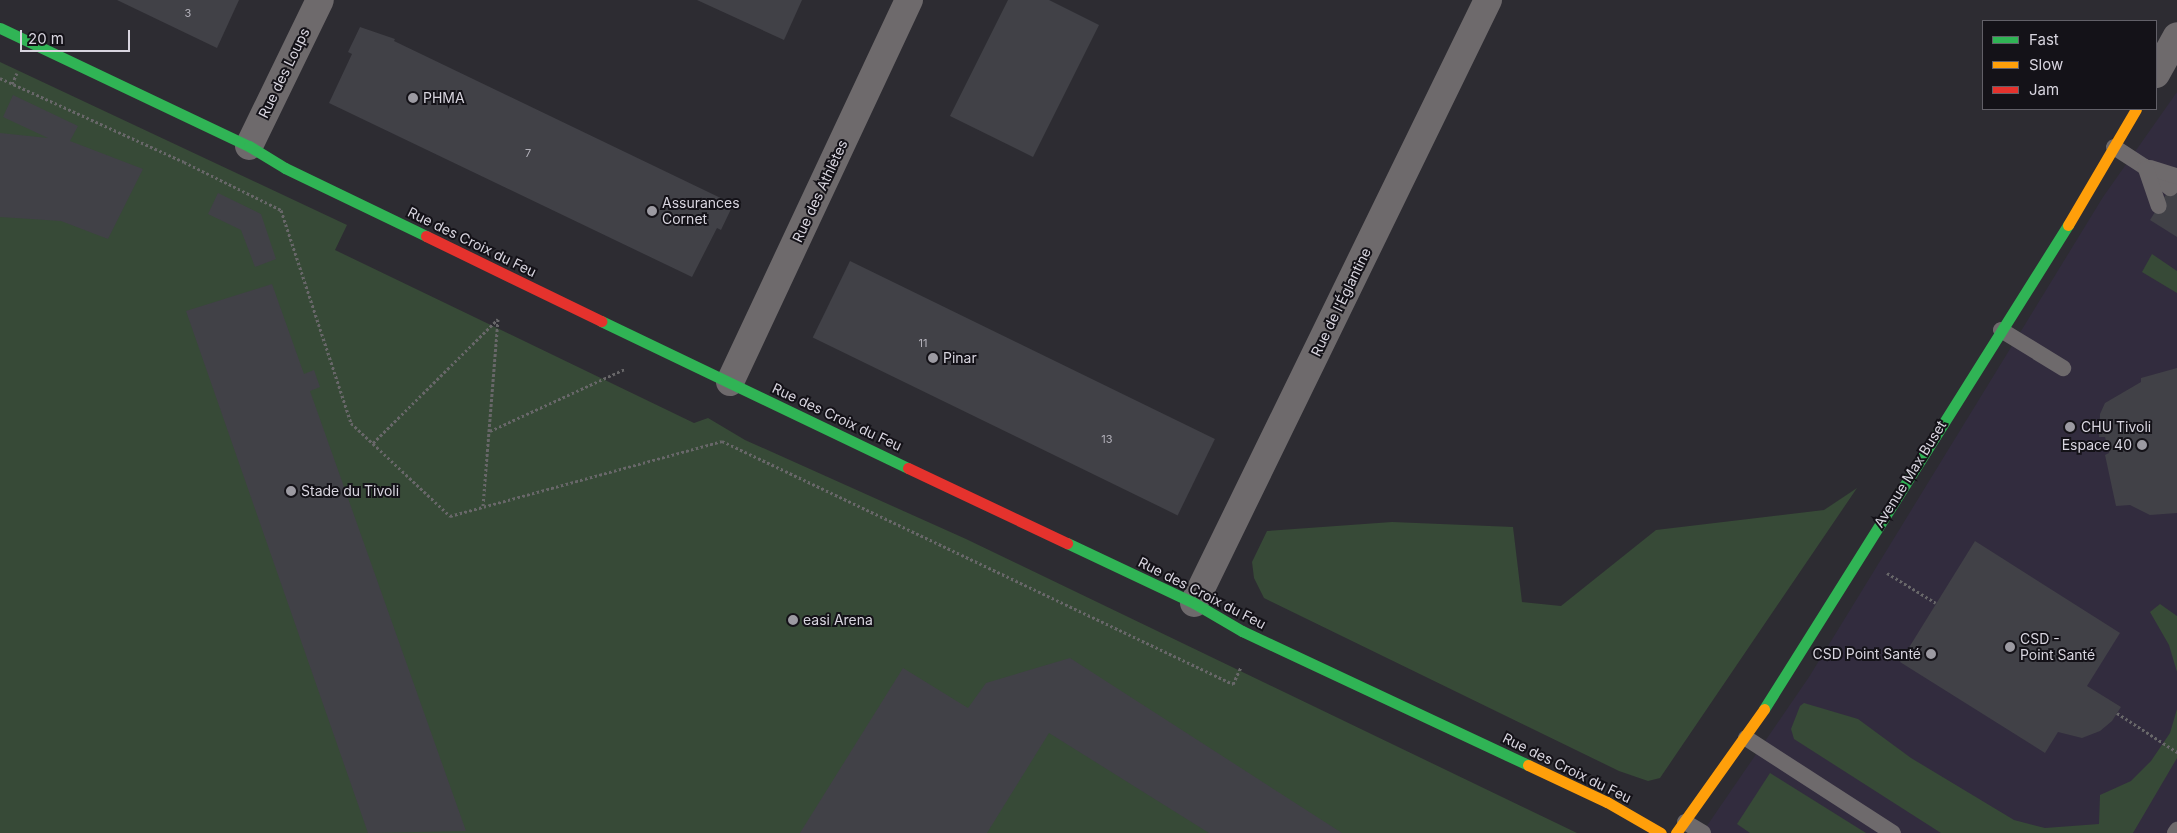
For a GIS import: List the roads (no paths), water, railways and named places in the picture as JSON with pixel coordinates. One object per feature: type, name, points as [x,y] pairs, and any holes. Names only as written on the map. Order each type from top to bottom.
[{"type":"street","name":"Rue des Loups","points":[[249,146],[320,0]]},
{"type":"street","name":"Rue des Athlètes","points":[[730,382],[909,0]]},
{"type":"street","name":"Rue de l'Églantine","points":[[1194,603],[1488,0]]},
{"type":"street","name":"Rue des Croix du Feu","points":[[0,28],[249,146],[285,168],[665,351],[1194,603],[1256,638],[1607,802],[1661,833]]},
{"type":"street","points":[[2157,72],[2177,36]]},
{"type":"street","name":"Avenue Max Buset","points":[[1680,827],[1746,738],[2001,330],[2135,110]]},
{"type":"lane","points":[[2114,147],[2173,182]]},
{"type":"lane","points":[[2145,166],[2177,164]]},
{"type":"lane","points":[[2145,166],[2159,206]]},
{"type":"lane","points":[[2001,330],[2063,368]]},
{"type":"lane","points":[[1746,738],[1893,833]]},
{"type":"lane","points":[[1680,827],[1703,833]]},
{"type":"place","name":"PHMA","points":[[413,98]]},
{"type":"place","name":"Assurances Cornet","points":[[652,211]]},
{"type":"place","name":"Pinar","points":[[933,358]]},
{"type":"place","name":"CHU Tivoli","points":[[2070,427]]},
{"type":"place","name":"Espace 40","points":[[2142,445]]},
{"type":"place","name":"Stade du Tivoli","points":[[291,491]]},
{"type":"place","name":"easi Arena","points":[[793,620]]},
{"type":"place","name":"CSD - Point Santé","points":[[2010,647]]},
{"type":"place","name":"CSD Point Santé","points":[[1931,654]]}]
